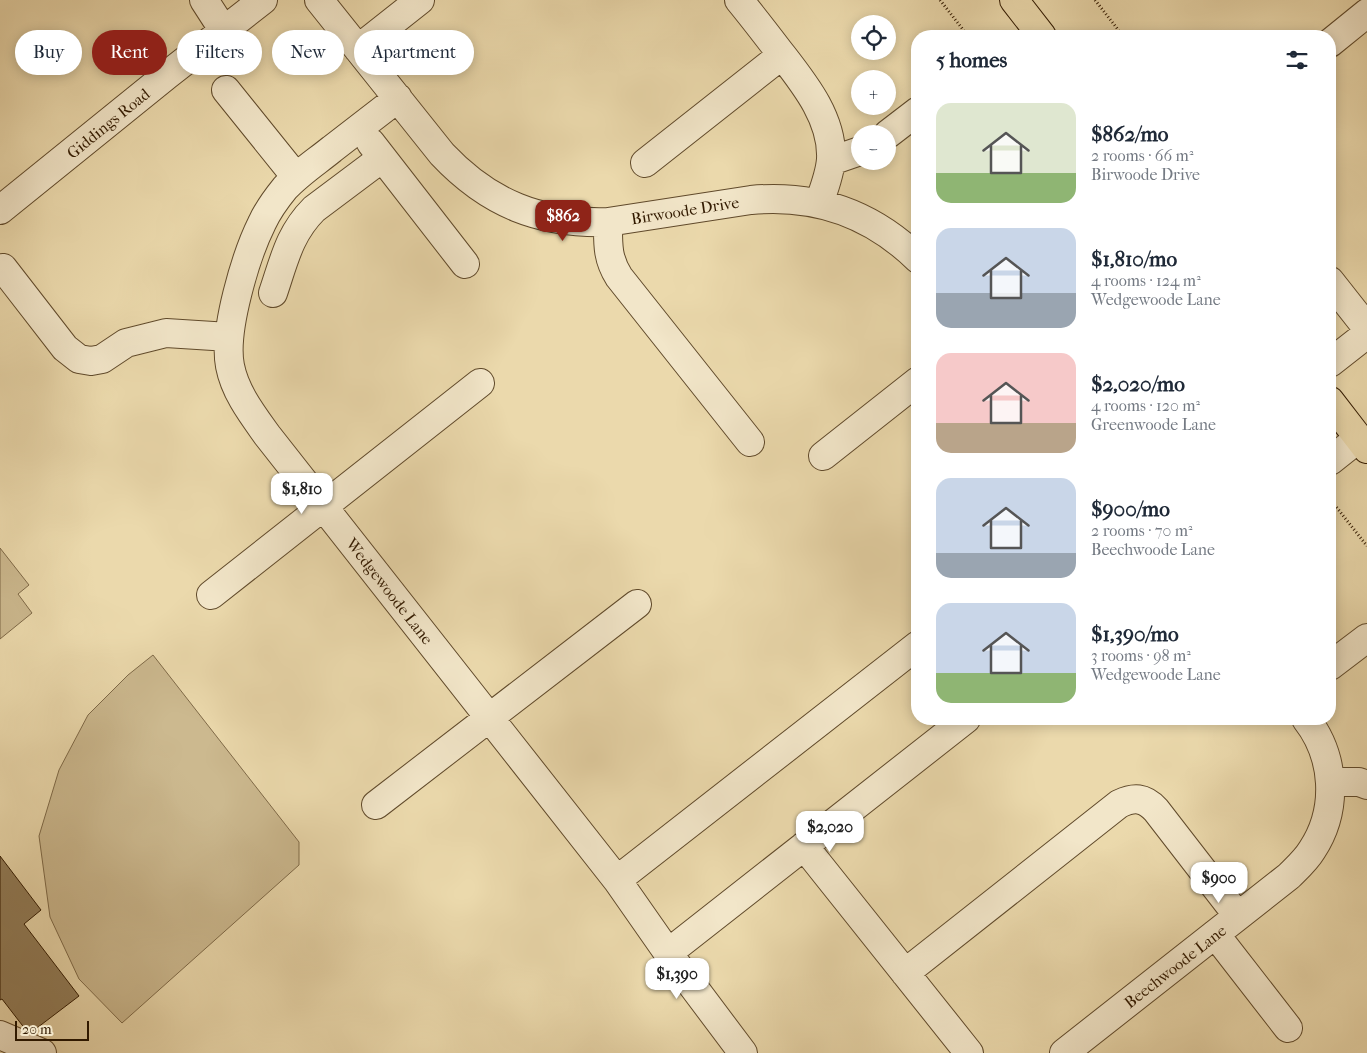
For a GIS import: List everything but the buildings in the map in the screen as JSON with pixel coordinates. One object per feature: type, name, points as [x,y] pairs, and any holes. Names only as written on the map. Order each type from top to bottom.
[{"type":"main road","points":[[1014,0],[1037,30]]},
{"type":"main road","points":[[1336,410],[1363,443]]},
{"type":"street","points":[[204,0],[224,30]]},
{"type":"street","name":"Giddings Road","points":[[224,30],[263,0]]},
{"type":"street","name":"Birwoode Drive","points":[[319,0],[354,43]]},
{"type":"street","points":[[381,30],[420,0]]},
{"type":"street","points":[[740,0],[800,77],[819,108],[829,138],[831,161],[819,203]]},
{"type":"street","points":[[1336,37],[1367,13]]},
{"type":"street","points":[[645,163],[782,55]]},
{"type":"street","name":"Giddings Road","points":[[0,210],[177,68]]},
{"type":"street","name":"Birwoode Drive","points":[[380,75],[453,166],[479,187],[494,196],[511,205],[548,218],[573,222],[608,222],[751,200],[786,198],[819,203],[850,213],[873,224],[894,238],[911,253]]},
{"type":"street","points":[[226,90],[296,177]]},
{"type":"street","name":"Wedgewoode Lane","points":[[398,98],[296,177],[278,197],[266,216],[256,236],[243,276],[229,337],[228,352],[233,378],[244,401],[267,435],[618,880],[668,953],[743,1053]]},
{"type":"street","points":[[896,128],[911,116]]},
{"type":"street","points":[[359,128],[464,264]]},
{"type":"street","points":[[831,161],[851,154]]},
{"type":"street","points":[[273,293],[290,241],[305,218],[314,209],[382,158]]},
{"type":"street","points":[[608,222],[608,250],[614,269],[619,277],[750,442]]},
{"type":"street","points":[[4,268],[65,348],[79,359],[85,361],[96,361],[107,357],[126,343],[166,333],[229,337]]},
{"type":"street","points":[[1336,289],[1367,328]]},
{"type":"street","points":[[1336,359],[1367,334]]},
{"type":"street","points":[[211,595],[480,383]]},
{"type":"street","points":[[823,456],[911,387]]},
{"type":"street","points":[[1336,457],[1363,443]]},
{"type":"street","points":[[376,805],[637,604]]},
{"type":"street","points":[[1336,661],[1367,638]]},
{"type":"street","points":[[618,880],[911,650]]},
{"type":"street","points":[[668,953],[958,725]]},
{"type":"street","name":"Beechwoode Lane","points":[[1064,1053],[1289,876],[1313,850],[1328,814],[1331,782],[1323,747],[1310,725]]},
{"type":"street","points":[[1331,782],[1359,782],[1367,785]]},
{"type":"street","points":[[905,973],[1119,804],[1128,800],[1143,800],[1156,810],[1238,916]]},
{"type":"street","points":[[804,846],[969,1053]]},
{"type":"street","points":[[1215,934],[1288,1028]]},
{"type":"street","points":[[0,1035],[42,1053]]},
{"type":"path","points":[[940,0],[963,30]]},
{"type":"path","points":[[1095,0],[1118,30]]},
{"type":"path","points":[[1336,507],[1367,546]]},
{"type":"shaded area","points":[[0,548],[29,585],[18,594],[32,613],[0,639]]},
{"type":"shaded area","points":[[153,655],[299,842],[299,865],[122,1023],[79,979],[50,917],[39,836],[59,770],[88,715],[128,675]]}]
